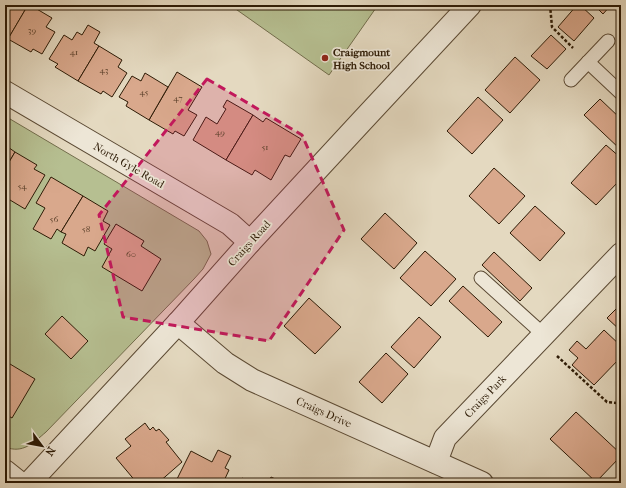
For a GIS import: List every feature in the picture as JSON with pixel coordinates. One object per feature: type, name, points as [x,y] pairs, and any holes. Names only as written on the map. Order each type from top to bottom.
[{"type":"street","name":"Craigs Road","points":[[33,481],[250,242],[470,5]]},
{"type":"street","name":"North Gyle Road","points":[[5,92],[230,224],[250,242]]},
{"type":"street","name":"Craigs Park","points":[[436,462],[445,438],[621,254]]},
{"type":"street","name":"Craigs Drive","points":[[178,322],[225,363],[252,380],[482,483]]},
{"type":"street","points":[[5,471],[33,481]]},
{"type":"lane","points":[[571,80],[608,41]]},
{"type":"lane","points":[[588,62],[621,93]]},
{"type":"lane","points":[[481,278],[541,337]]},
{"type":"path","points":[[550,5],[552,27],[588,62]]},
{"type":"path","points":[[541,337],[607,402],[618,403],[621,406]]},
{"type":"highlighted area","points":[[207,79],[302,135],[344,230],[269,341],[123,317],[99,215]]},
{"type":"green space","points":[[230,5],[378,5],[329,75]]},
{"type":"green space","points":[[5,116],[199,231],[207,241],[211,254],[203,269],[194,279],[46,432],[27,446],[17,449],[5,447]]},
{"type":"building","points":[[5,5],[28,5],[8,39],[5,36]]},
{"type":"building","points":[[28,5],[52,18],[46,27],[55,32],[42,54],[33,49],[31,52],[8,39]]},
{"type":"building","points":[[577,5],[580,5],[594,18],[574,41],[558,27]]},
{"type":"building","points":[[594,5],[611,5],[603,14]]},
{"type":"building","points":[[88,25],[100,32],[94,43],[99,46],[78,81],[55,67],[58,64],[49,59],[64,35],[72,40],[77,32],[82,35]]},
{"type":"building","points":[[551,35],[566,49],[547,69],[531,56]]},
{"type":"building","points":[[99,46],[122,60],[118,67],[127,73],[112,97],[103,91],[101,94],[78,81]]},
{"type":"building","points":[[515,57],[540,80],[510,113],[485,90]]},
{"type":"building","points":[[177,72],[202,87],[188,110],[197,115],[184,136],[175,131],[173,134],[149,120]]},
{"type":"building","points":[[145,73],[168,87],[149,120],[126,106],[128,102],[119,97],[132,76],[141,81]]},
{"type":"building","points":[[478,97],[503,120],[472,154],[447,131]]},
{"type":"building","points":[[600,99],[621,119],[621,150],[584,115]]},
{"type":"building","points":[[227,100],[253,115],[226,160],[193,140],[206,117],[217,124],[226,109],[223,107]]},
{"type":"building","points":[[253,115],[263,122],[266,118],[301,139],[290,157],[285,155],[271,180],[255,170],[252,175],[226,160]]},
{"type":"building","points":[[5,145],[15,152],[5,169]]},
{"type":"building","points":[[606,145],[621,158],[621,183],[619,181],[596,205],[571,183]]},
{"type":"building","points":[[15,152],[37,165],[34,169],[45,175],[25,209],[5,197],[5,169]]},
{"type":"building","points":[[494,168],[525,196],[499,224],[469,196]]},
{"type":"building","points":[[51,177],[83,196],[61,232],[57,229],[51,239],[33,229],[45,208],[36,203]]},
{"type":"building","points":[[83,196],[108,211],[103,221],[110,225],[95,251],[88,247],[84,256],[62,243],[66,234],[61,232]]},
{"type":"building","points":[[535,206],[565,233],[540,261],[510,233]]},
{"type":"building","points":[[385,213],[417,243],[394,269],[361,239]]},
{"type":"building","points":[[116,224],[144,241],[141,246],[161,259],[142,291],[102,267],[112,249],[104,244]]},
{"type":"building","points":[[425,251],[456,279],[431,306],[400,278]]},
{"type":"building","points":[[494,252],[532,288],[520,301],[482,265]]},
{"type":"building","points":[[463,286],[502,322],[488,337],[449,301]]},
{"type":"building","points":[[309,298],[341,327],[315,354],[284,326]]},
{"type":"building","points":[[621,304],[621,331],[607,318]]},
{"type":"building","points":[[62,316],[88,341],[71,359],[45,334]]},
{"type":"building","points":[[419,317],[441,337],[414,368],[391,347]]},
{"type":"building","points":[[604,330],[621,346],[621,357],[594,385],[572,365],[578,358],[569,350],[577,341],[586,349]]},
{"type":"building","points":[[386,353],[408,374],[382,403],[359,382]]},
{"type":"building","points":[[5,361],[35,379],[12,418],[5,414]]},
{"type":"building","points":[[576,412],[621,454],[621,456],[596,482],[550,439]]},
{"type":"building","points":[[145,423],[150,430],[153,427],[156,431],[159,429],[169,440],[166,442],[182,462],[158,483],[137,483],[116,458],[131,446],[125,439]]},
{"type":"building","points":[[218,450],[231,456],[225,468],[229,470],[223,483],[175,483],[191,451],[212,462]]},
{"type":"building","points":[[271,477],[284,483],[268,483]]},
{"type":"building","points":[[242,478],[252,483],[239,483]]},
{"type":"place","name":"Craigmount High School","points":[[325,58]]}]
